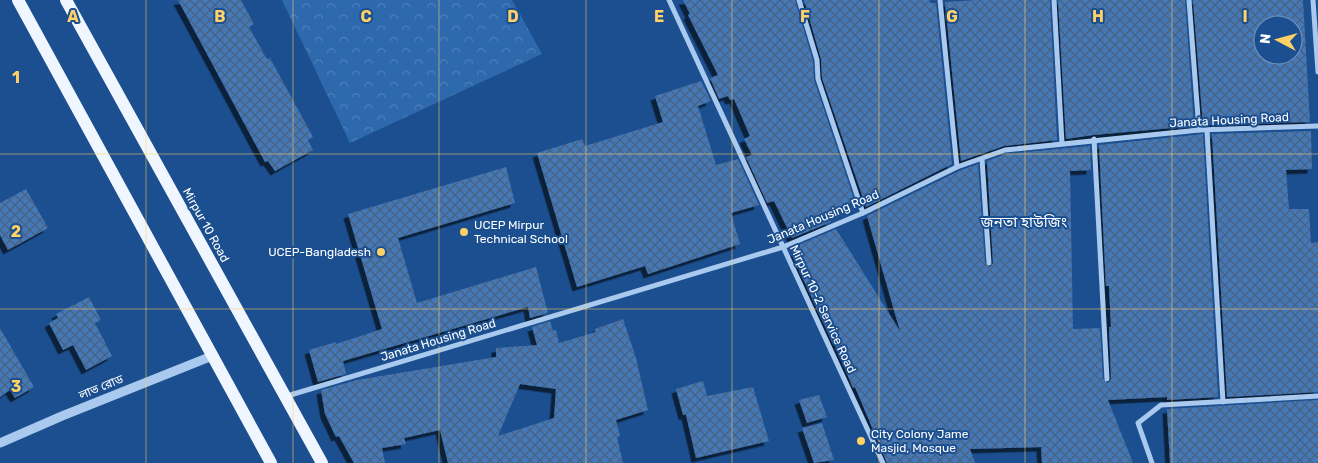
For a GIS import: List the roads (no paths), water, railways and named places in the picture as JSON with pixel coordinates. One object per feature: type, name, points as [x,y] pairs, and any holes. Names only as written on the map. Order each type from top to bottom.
[{"type":"main road","name":"Mirpur 10 Road","points":[[66,0],[322,463]]},
{"type":"main road","points":[[20,1],[271,463]]},
{"type":"street","name":"Mirpur 10-2 Service Road","points":[[669,0],[883,463]]},
{"type":"street","points":[[799,0],[817,60],[818,79],[863,213]]},
{"type":"street","points":[[940,0],[957,167]]},
{"type":"street","points":[[1054,0],[1062,143]]},
{"type":"street","points":[[1189,0],[1199,130]]},
{"type":"street","points":[[1313,0],[1318,72]]},
{"type":"street","name":"Janata Housing Road","points":[[285,396],[783,247],[863,213],[957,167],[1005,150],[1094,139],[1199,130],[1318,126]]},
{"type":"street","points":[[1207,131],[1223,402]]},
{"type":"street","points":[[1094,139],[1107,379]]},
{"type":"street","points":[[982,158],[989,263]]},
{"type":"street","name":"লাভ রোড","points":[[0,443],[212,356]]},
{"type":"street","points":[[1152,463],[1138,423],[1161,405],[1318,396]]},
{"type":"place","name":"UCEP Mirpur Technical School","points":[[464,232]]},
{"type":"place","name":"UCEP-Bangladesh","points":[[381,252]]},
{"type":"place","name":"City Colony Jame Masjid, Mosque","points":[[861,441]]},
{"type":"district","name":"জনতা হাউজিং","points":[[1024,222]]}]
